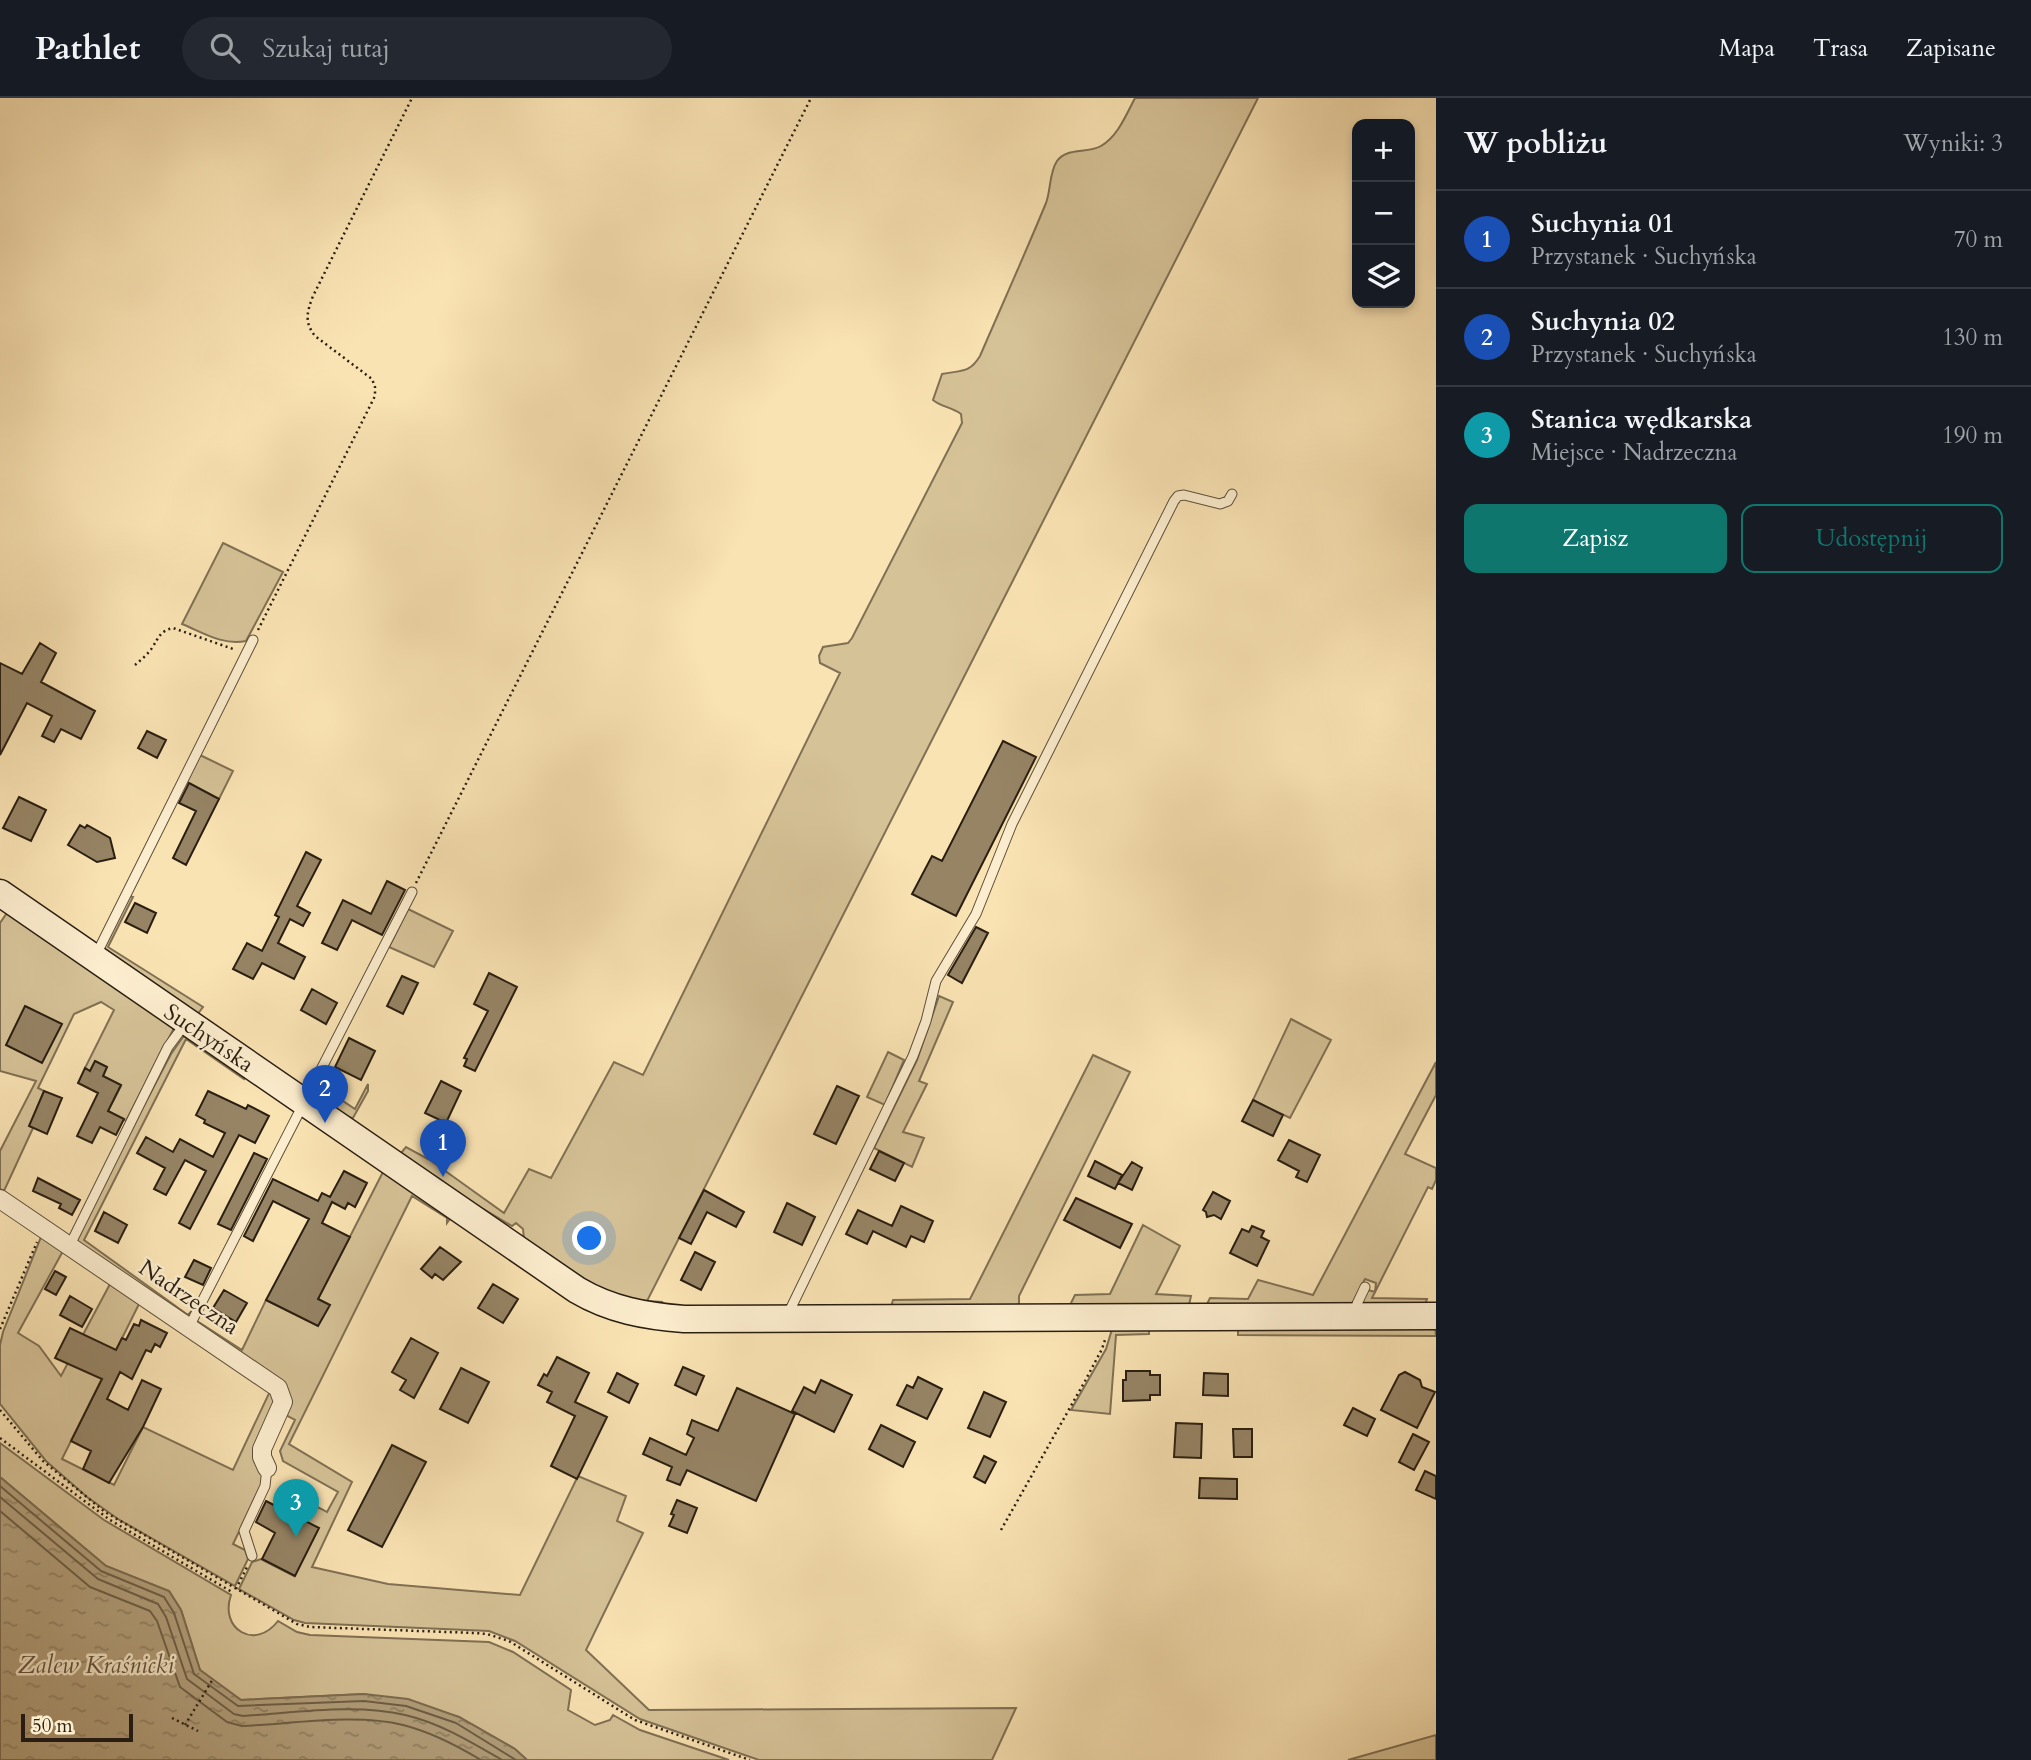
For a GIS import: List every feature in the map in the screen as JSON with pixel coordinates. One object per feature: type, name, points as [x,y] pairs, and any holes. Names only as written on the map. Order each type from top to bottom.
[{"type":"street","name":"Suchyńska","points":[[0,893],[577,1290],[613,1308],[642,1315],[684,1319],[1436,1317]]},
{"type":"street","name":"Nadrzeczna","points":[[0,1199],[273,1384],[282,1394],[284,1402],[262,1449],[267,1468]]},
{"type":"lane","points":[[786,1319],[913,1056],[926,1021],[936,981],[945,962],[976,914],[1012,824],[1174,501],[1178,496],[1184,495],[1220,504],[1228,501],[1232,494]]},
{"type":"lane","points":[[95,958],[251,643]]},
{"type":"lane","points":[[189,1327],[412,892]]},
{"type":"lane","points":[[70,1245],[168,1047],[186,1023]]},
{"type":"lane","points":[[1355,1317],[1357,1304],[1366,1287]]},
{"type":"lane","points":[[252,1556],[244,1531],[265,1486],[267,1468]]},
{"type":"path","points":[[135,665],[152,649],[158,636],[173,628],[235,650],[251,643],[375,396],[372,379],[315,336],[308,326],[306,316],[313,296],[412,98]]},
{"type":"path","points":[[412,892],[811,98]]},
{"type":"path","points":[[0,1329],[43,1227]]},
{"type":"path","points":[[1001,1530],[1102,1349],[1111,1317]]},
{"type":"path","points":[[0,1410],[43,1461],[84,1497],[118,1521],[234,1591]]},
{"type":"path","points":[[0,1438],[110,1520],[234,1591],[303,1626],[475,1633],[498,1637],[509,1641],[635,1720],[750,1760]]},
{"type":"path","points":[[234,1591],[252,1556]]},
{"type":"path","points":[[185,1725],[213,1679]]},
{"type":"path","points":[[172,1718],[198,1731]]},
{"type":"shaded area","points":[[1135,98],[1258,98],[647,1301],[662,1302],[661,1306],[610,1298],[524,1239],[523,1229],[516,1223],[512,1226],[406,1163],[401,1153],[406,1147],[430,1160],[504,1213],[529,1169],[551,1178],[614,1062],[643,1075],[840,673],[820,663],[819,656],[823,647],[848,643],[852,638],[962,423],[961,414],[933,400],[942,374],[968,369],[980,356],[1046,203],[1057,161],[1066,154],[1096,148],[1107,142],[1121,125]]},
{"type":"shaded area","points":[[223,543],[283,572],[246,641],[221,640],[182,624]]},
{"type":"shaded area","points":[[200,755],[233,771],[219,799],[186,782]]},
{"type":"shaded area","points":[[129,896],[133,897],[108,947],[203,1007],[197,1015],[105,952],[104,948]]},
{"type":"shaded area","points":[[408,909],[453,931],[434,967],[389,947]]},
{"type":"shaded area","points":[[9,910],[174,1028],[126,1121],[108,1111],[121,1086],[103,1076],[107,1067],[95,1061],[90,1071],[85,1068],[114,1010],[101,1002],[74,1014],[38,1088],[44,1091],[30,1126],[33,1128],[4,1191],[0,1189],[0,1151],[36,1081],[0,1071],[0,923]]},
{"type":"shaded area","points":[[939,996],[953,1002],[919,1081],[927,1084],[903,1132],[924,1138],[912,1167],[874,1148],[917,1060]]},
{"type":"shaded area","points":[[1291,1019],[1331,1040],[1290,1118],[1253,1100]]},
{"type":"shaded area","points":[[188,1035],[247,1074],[244,1079],[186,1039],[84,1240],[188,1315],[196,1306],[191,1317],[187,1318],[74,1239],[171,1054],[183,1037]]},
{"type":"shaded area","points":[[888,1052],[904,1060],[885,1105],[867,1097]]},
{"type":"shaded area","points":[[1093,1055],[1130,1072],[1019,1296],[1019,1303],[1014,1308],[891,1307],[893,1300],[970,1299]]},
{"type":"shaded area","points":[[1436,1062],[1436,1095],[1405,1154],[1436,1168],[1436,1180],[1432,1189],[1428,1187],[1372,1298],[1427,1299],[1425,1305],[1363,1307],[1362,1302],[1368,1290],[1375,1292],[1376,1283],[1365,1279],[1352,1304],[1207,1304],[1210,1298],[1248,1299],[1258,1280],[1313,1295]]},
{"type":"shaded area","points":[[368,1084],[368,1091],[353,1118],[314,1096],[319,1085],[355,1109]]},
{"type":"shaded area","points":[[384,1170],[452,1216],[447,1223],[447,1218],[412,1196],[289,1444],[352,1482],[312,1567],[388,1584],[520,1595],[578,1476],[626,1496],[617,1521],[643,1533],[586,1650],[649,1710],[1016,1708],[992,1760],[759,1760],[640,1719],[515,1641],[489,1631],[305,1623],[294,1620],[239,1589],[252,1562],[261,1559],[294,1576],[294,1513],[306,1505],[327,1512],[338,1492],[283,1461],[280,1451],[295,1420],[286,1415],[291,1405],[196,1324],[197,1321],[242,1350],[266,1300],[318,1326],[329,1305],[318,1299]]},
{"type":"shaded area","points":[[1143,1225],[1180,1246],[1156,1294],[1191,1296],[1189,1305],[1070,1305],[1075,1295],[1110,1294]]},
{"type":"shaded area","points":[[43,1232],[63,1251],[18,1333],[39,1346],[61,1376],[110,1284],[139,1304],[62,1459],[114,1485],[143,1427],[233,1470],[271,1389],[276,1395],[262,1484],[233,1544],[245,1550],[248,1559],[235,1586],[118,1519],[87,1497],[46,1461],[0,1404],[0,1345],[3,1332]]},
{"type":"shaded area","points":[[1113,1326],[1149,1326],[1149,1334],[1116,1335],[1110,1414],[1071,1410],[1106,1349]]},
{"type":"shaded area","points":[[1238,1326],[1435,1327],[1436,1336],[1238,1335]]},
{"type":"shaded area","points":[[0,1443],[104,1520],[231,1595],[230,1618],[241,1632],[259,1634],[269,1630],[278,1621],[297,1632],[310,1635],[489,1642],[513,1652],[571,1690],[568,1710],[595,1725],[610,1720],[613,1715],[640,1730],[729,1760],[527,1760],[515,1749],[459,1717],[364,1694],[241,1700],[200,1670],[181,1610],[169,1591],[106,1566],[0,1477]]},
{"type":"shaded area","points":[[1436,1735],[1436,1760],[1348,1760]]},
{"type":"water","name":"Zalew Kraśnicki","points":[[0,1477],[106,1566],[169,1591],[181,1610],[200,1670],[241,1700],[364,1694],[408,1699],[459,1717],[515,1749],[527,1760],[0,1760]]},
{"type":"building","points":[[40,643],[56,653],[41,682],[95,711],[81,739],[61,729],[54,742],[42,736],[52,716],[27,703],[0,755],[0,663],[22,674]]},
{"type":"building","points":[[147,731],[166,740],[157,758],[138,748]]},
{"type":"building","points":[[1003,741],[1036,757],[956,916],[912,894],[932,856],[942,861]]},
{"type":"building","points":[[189,783],[219,799],[186,865],[173,858],[196,811],[179,803]]},
{"type":"building","points":[[19,797],[46,810],[31,841],[3,828]]},
{"type":"building","points":[[80,825],[85,828],[87,825],[110,838],[115,858],[97,862],[68,845]]},
{"type":"building","points":[[306,852],[321,860],[297,906],[310,913],[303,926],[290,919],[278,943],[305,957],[294,979],[262,963],[253,979],[233,969],[247,943],[262,951],[279,917],[275,915]]},
{"type":"building","points":[[387,881],[405,890],[382,935],[352,920],[337,950],[322,943],[343,900],[371,914]]},
{"type":"building","points":[[135,903],[156,913],[147,933],[125,922]]},
{"type":"building","points":[[976,927],[988,933],[962,983],[948,975]]},
{"type":"building","points":[[489,973],[517,987],[475,1071],[464,1066],[467,1059],[464,1058],[488,1011],[474,1004]]},
{"type":"building","points":[[402,976],[418,983],[403,1014],[387,1006]]},
{"type":"building","points":[[312,989],[337,1003],[326,1024],[301,1010]]},
{"type":"building","points":[[25,1006],[62,1024],[42,1063],[6,1045]]},
{"type":"building","points":[[349,1038],[375,1051],[361,1080],[335,1067]]},
{"type":"building","points":[[95,1061],[107,1067],[103,1076],[121,1085],[108,1111],[124,1119],[116,1135],[100,1127],[92,1143],[77,1136],[98,1093],[78,1083],[85,1068],[90,1071]]},
{"type":"building","points":[[441,1081],[461,1091],[446,1123],[425,1113]]},
{"type":"building","points":[[837,1086],[859,1096],[836,1144],[814,1134]]},
{"type":"building","points":[[44,1091],[62,1098],[47,1134],[29,1126]]},
{"type":"building","points":[[208,1091],[246,1109],[248,1105],[269,1116],[255,1143],[239,1135],[190,1229],[179,1223],[206,1171],[185,1160],[166,1195],[154,1189],[165,1168],[137,1153],[146,1137],[173,1152],[180,1139],[213,1157],[225,1133],[204,1123],[205,1120],[196,1115]]},
{"type":"building","points":[[1253,1100],[1283,1115],[1273,1136],[1242,1121]]},
{"type":"building","points":[[1289,1140],[1320,1155],[1307,1182],[1296,1177],[1299,1171],[1278,1160]]},
{"type":"building","points":[[879,1151],[904,1163],[895,1181],[870,1169]]},
{"type":"building","points":[[254,1153],[267,1159],[231,1230],[218,1224]]},
{"type":"building","points":[[1095,1161],[1122,1175],[1115,1189],[1088,1176]]},
{"type":"building","points":[[1132,1162],[1142,1168],[1132,1190],[1118,1183]]},
{"type":"building","points":[[344,1171],[367,1183],[355,1207],[348,1203],[345,1209],[332,1202],[322,1223],[350,1237],[318,1299],[330,1305],[318,1326],[266,1300],[309,1219],[273,1201],[253,1241],[244,1236],[273,1179],[318,1201],[322,1193],[330,1197]]},
{"type":"building","points":[[38,1178],[80,1200],[72,1215],[59,1208],[61,1204],[33,1191]]},
{"type":"building","points":[[704,1190],[744,1212],[736,1227],[707,1212],[691,1244],[679,1238]]},
{"type":"building","points":[[1213,1192],[1230,1201],[1221,1219],[1214,1215],[1207,1217],[1203,1210]]},
{"type":"building","points":[[1076,1198],[1132,1224],[1120,1248],[1064,1220]]},
{"type":"building","points":[[787,1203],[815,1217],[802,1245],[774,1232]]},
{"type":"building","points":[[901,1206],[933,1221],[924,1242],[911,1236],[906,1247],[873,1231],[867,1244],[846,1234],[858,1210],[892,1226]]},
{"type":"building","points":[[104,1212],[127,1225],[118,1243],[95,1231]]},
{"type":"building","points":[[1252,1226],[1264,1231],[1261,1237],[1269,1241],[1257,1266],[1230,1253],[1242,1229],[1249,1232]]},
{"type":"building","points":[[440,1247],[461,1262],[443,1280],[435,1274],[432,1278],[421,1269]]},
{"type":"building","points":[[695,1252],[715,1262],[701,1290],[681,1280]]},
{"type":"building","points":[[194,1260],[211,1268],[203,1285],[185,1277]]},
{"type":"building","points":[[55,1271],[66,1277],[56,1295],[45,1289]]},
{"type":"building","points":[[493,1284],[518,1299],[503,1323],[478,1308]]},
{"type":"building","points":[[224,1290],[247,1303],[236,1322],[213,1308]]},
{"type":"building","points":[[70,1296],[92,1309],[82,1327],[60,1315]]},
{"type":"building","points":[[141,1320],[167,1333],[160,1347],[155,1344],[151,1352],[146,1350],[132,1379],[120,1372],[107,1399],[128,1410],[142,1380],[161,1389],[143,1427],[109,1483],[83,1469],[91,1451],[71,1441],[102,1379],[55,1358],[70,1328],[116,1350],[122,1338],[126,1340],[134,1324],[139,1326]]},
{"type":"building","points":[[411,1338],[438,1353],[414,1398],[400,1390],[406,1380],[392,1372]]},
{"type":"building","points":[[557,1357],[589,1373],[575,1402],[607,1417],[577,1479],[551,1466],[575,1416],[547,1402],[552,1392],[538,1385],[544,1374],[547,1376]]},
{"type":"building","points":[[683,1367],[704,1376],[696,1395],[675,1385]]},
{"type":"building","points":[[461,1368],[489,1382],[468,1423],[440,1409]]},
{"type":"building","points":[[1126,1371],[1150,1371],[1150,1375],[1160,1375],[1160,1395],[1150,1395],[1150,1400],[1123,1401]]},
{"type":"building","points":[[1405,1372],[1420,1380],[1422,1387],[1435,1392],[1417,1428],[1381,1410],[1399,1375]]},
{"type":"building","points":[[617,1373],[638,1384],[629,1403],[608,1392]]},
{"type":"building","points":[[1204,1373],[1228,1374],[1228,1396],[1203,1395]]},
{"type":"building","points":[[918,1377],[942,1389],[927,1419],[897,1405],[907,1385],[913,1388]]},
{"type":"building","points":[[821,1380],[852,1395],[834,1432],[792,1411],[804,1387],[815,1393]]},
{"type":"building","points":[[737,1388],[795,1414],[756,1501],[687,1470],[680,1485],[667,1480],[672,1467],[643,1454],[650,1438],[686,1455],[694,1438],[687,1434],[692,1420],[718,1431]]},
{"type":"building","points":[[984,1392],[1006,1402],[990,1437],[968,1428]]},
{"type":"building","points":[[1353,1408],[1375,1419],[1367,1436],[1344,1425]]},
{"type":"building","points":[[1176,1423],[1202,1424],[1201,1458],[1174,1457]]},
{"type":"building","points":[[881,1425],[915,1442],[903,1467],[869,1449]]},
{"type":"building","points":[[1233,1429],[1252,1429],[1252,1457],[1234,1457]]},
{"type":"building","points":[[1413,1434],[1429,1442],[1414,1470],[1399,1462]]},
{"type":"building","points":[[392,1445],[426,1462],[382,1547],[348,1530]]},
{"type":"building","points":[[984,1456],[996,1462],[985,1483],[974,1477]]},
{"type":"building","points":[[1425,1471],[1436,1476],[1436,1499],[1416,1490]]},
{"type":"building","points":[[1200,1478],[1237,1479],[1237,1499],[1199,1498]]},
{"type":"building","points":[[677,1500],[697,1508],[687,1533],[669,1526]]},
{"type":"building","points":[[266,1501],[319,1528],[295,1576],[262,1559],[275,1533],[256,1522]]},
{"type":"place","name":"Suchynia 02","points":[[325,1123]]},
{"type":"place","name":"Suchynia 01","points":[[443,1177]]},
{"type":"place","name":"Stanica wędkarska","points":[[296,1537]]}]
